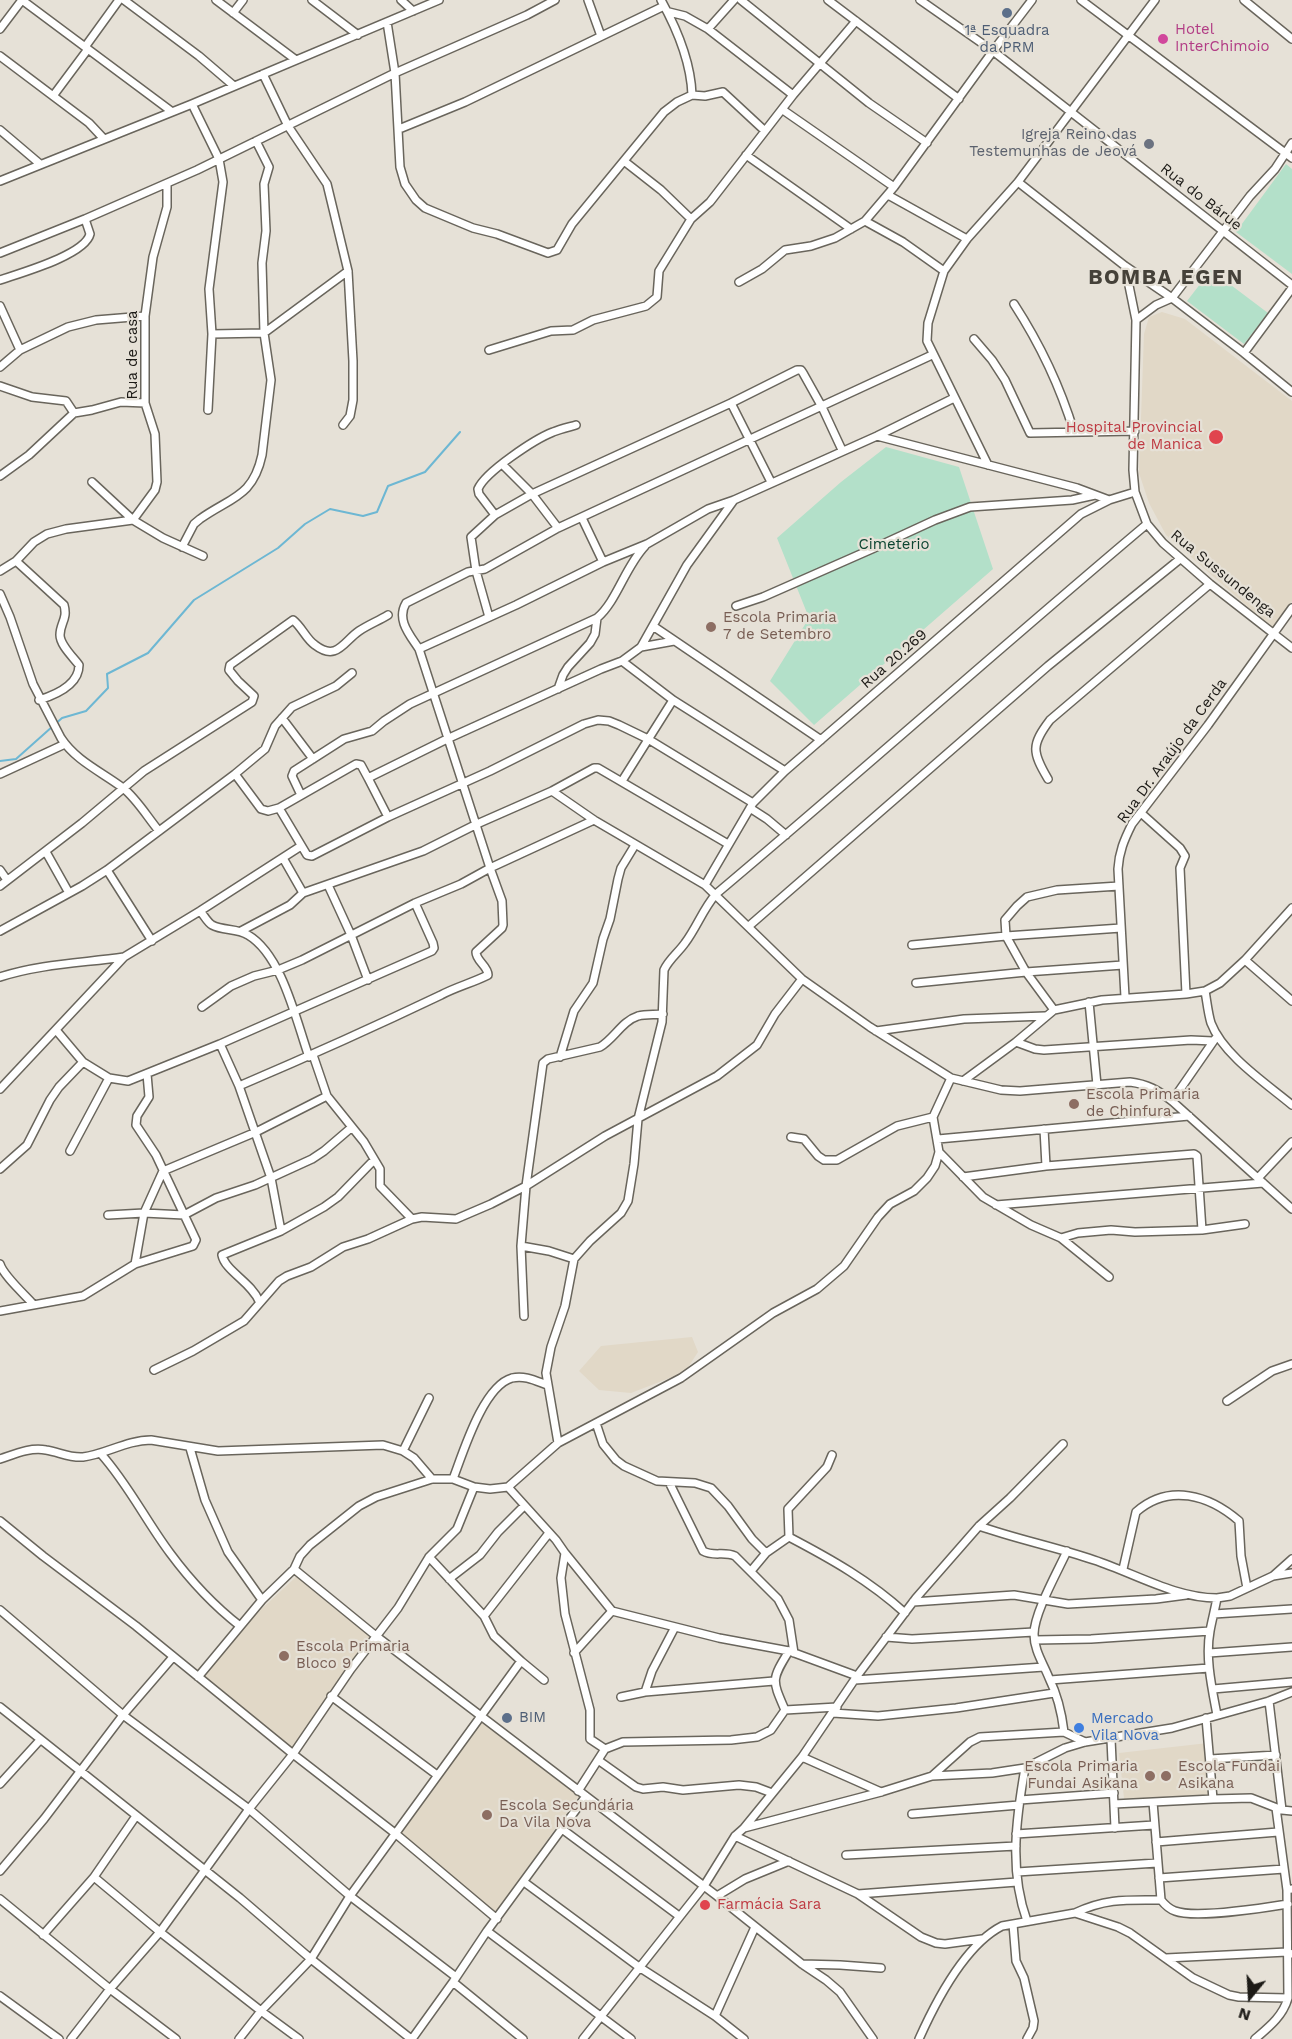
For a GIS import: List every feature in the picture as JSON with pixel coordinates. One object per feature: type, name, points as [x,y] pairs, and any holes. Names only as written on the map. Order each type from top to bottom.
[{"type":"street","points":[[0,28],[22,0],[171,111]]},
{"type":"street","points":[[53,96],[119,0]]},
{"type":"street","points":[[124,0],[200,56],[234,86]]},
{"type":"street","points":[[216,0],[296,60]]},
{"type":"street","points":[[233,13],[243,0]]},
{"type":"street","points":[[312,0],[358,35]]},
{"type":"street","points":[[401,0],[413,11]]},
{"type":"street","points":[[0,181],[192,104],[439,0]]},
{"type":"street","points":[[0,253],[167,184],[395,73],[555,0]]},
{"type":"street","points":[[588,0],[601,36]]},
{"type":"street","points":[[708,29],[734,0]]},
{"type":"street","points":[[741,0],[869,103],[927,143]]},
{"type":"street","points":[[828,0],[959,99]]},
{"type":"street","name":"Rua do Bárue","points":[[920,0],[993,51],[1261,260],[1292,287]]},
{"type":"street","points":[[739,282],[762,269],[785,250],[811,246],[835,238],[865,221],[894,188],[1032,0]]},
{"type":"street","points":[[1082,0],[1292,158]]},
{"type":"street","points":[[988,465],[927,341],[926,330],[944,271],[967,239],[1018,182],[1155,0]]},
{"type":"street","points":[[1244,0],[1292,39]]},
{"type":"street","points":[[399,129],[465,102],[664,6]]},
{"type":"street","points":[[664,6],[708,29],[793,95]]},
{"type":"street","points":[[664,6],[690,74],[692,95]]},
{"type":"street","points":[[489,350],[543,333],[573,330],[593,320],[646,306],[657,297],[659,271],[691,219],[710,202],[793,95],[856,21]]},
{"type":"street","points":[[387,22],[395,73],[401,174],[405,184],[420,205],[473,228],[497,234],[548,253],[557,250],[572,224],[664,112],[677,102],[692,95],[705,96],[720,92],[727,94],[765,131]]},
{"type":"street","points":[[0,56],[89,123],[104,139]]},
{"type":"street","points":[[262,74],[288,126],[327,184],[348,271],[353,400],[350,416],[343,426]]},
{"type":"street","points":[[192,104],[219,159],[223,182],[209,289],[212,334],[208,410]]},
{"type":"street","points":[[783,110],[894,188]]},
{"type":"street","points":[[0,130],[40,164]]},
{"type":"street","points":[[182,547],[194,524],[242,495],[250,486],[260,466],[271,380],[264,333],[262,263],[266,231],[263,193],[269,167],[256,141]]},
{"type":"street","points":[[1136,320],[1156,305],[1172,298],[1250,196],[1275,169],[1292,142]]},
{"type":"street","points":[[746,155],[851,229]]},
{"type":"street","points":[[624,161],[661,190],[691,219]]},
{"type":"street","points":[[1018,182],[1292,392]]},
{"type":"street","name":"Rua de casa","points":[[133,520],[154,490],[157,478],[155,434],[145,403],[145,316],[153,257],[167,207],[167,184]]},
{"type":"street","points":[[888,195],[967,239]]},
{"type":"street","points":[[0,280],[61,258],[85,244],[90,234],[85,219]]},
{"type":"street","points":[[865,221],[903,242],[944,271]]},
{"type":"street","name":"Rua Sussundenga","points":[[1125,266],[1136,320],[1133,470],[1135,492],[1147,524],[1180,559],[1292,648]]},
{"type":"street","points":[[212,334],[264,333],[348,271]]},
{"type":"street","points":[[1244,353],[1292,287]]},
{"type":"street","points":[[1014,304],[1064,397],[1074,432]]},
{"type":"street","points":[[0,306],[20,350]]},
{"type":"street","points":[[0,367],[20,350],[78,323],[145,316]]},
{"type":"street","points":[[974,339],[1000,372],[1029,432],[1135,431]]},
{"type":"street","points":[[239,1086],[311,1056],[488,975],[488,971],[476,956],[476,952],[502,928],[502,901],[419,649],[401,619],[406,603],[468,572],[485,569],[558,528],[932,355]]},
{"type":"street","points":[[489,617],[476,571],[471,537],[495,515],[532,494],[730,404],[797,369],[803,373],[822,407],[842,450]]},
{"type":"street","points":[[0,386],[32,397],[66,401],[74,413]]},
{"type":"street","points":[[419,649],[603,562],[647,544],[708,509],[734,500],[877,436],[954,398]]},
{"type":"street","points":[[0,476],[29,455],[74,413],[118,403],[145,403]]},
{"type":"street","points":[[730,404],[771,482]]},
{"type":"street","points":[[495,515],[479,494],[478,489],[487,476],[538,439],[576,425]]},
{"type":"street","points":[[877,436],[1077,488],[1109,500]]},
{"type":"street","points":[[502,464],[532,494],[558,528]]},
{"type":"street","points":[[92,482],[133,520],[203,556]]},
{"type":"street","name":"Rua 20.269","points":[[705,885],[752,805],[785,771],[1081,514],[1109,500],[1135,492]]},
{"type":"street","points":[[736,606],[763,597],[935,520],[970,507],[1072,500],[1095,495]]},
{"type":"street","points":[[368,778],[447,739],[622,661],[641,647],[687,565],[734,500]]},
{"type":"street","points":[[582,518],[603,562]]},
{"type":"street","points":[[0,571],[16,561],[34,542],[47,534],[66,529],[133,520]]},
{"type":"street","points":[[558,1443],[546,1373],[551,1347],[565,1306],[574,1259],[621,1213],[628,1201],[638,1119],[663,1014],[664,970],[683,946],[704,908],[716,894],[1147,524]]},
{"type":"street","points":[[301,795],[292,773],[344,739],[368,733],[410,704],[597,618],[610,602],[631,562],[647,544]]},
{"type":"street","points":[[749,926],[1048,666],[1180,559]]},
{"type":"street","points":[[16,561],[64,605],[66,616],[60,636],[79,665],[77,674],[68,686],[57,694],[39,700]]},
{"type":"street","points":[[1048,779],[1037,760],[1035,747],[1038,735],[1050,720],[1210,584]]},
{"type":"street","points":[[0,594],[39,700],[65,744],[85,763],[124,789],[159,831]]},
{"type":"street","name":"Rua Dr. Araújo da Cerda","points":[[1125,997],[1119,886],[1119,855],[1123,842],[1141,813],[1292,608]]},
{"type":"street","points":[[0,886],[46,852],[144,771],[252,702],[254,696],[231,673],[230,665],[291,621],[296,621],[317,647],[327,651],[336,651],[347,644],[357,633],[388,615]]},
{"type":"street","points":[[558,689],[568,666],[590,643],[595,634],[597,618]]},
{"type":"street","points":[[653,626],[821,740]]},
{"type":"street","points":[[641,647],[674,641]]},
{"type":"street","points":[[622,661],[673,700],[785,771]]},
{"type":"street","points":[[0,931],[107,870],[265,749],[271,733],[295,704],[336,686],[352,673]]},
{"type":"street","points":[[622,781],[673,700]]},
{"type":"street","points":[[282,718],[313,759]]},
{"type":"street","points":[[279,808],[307,855],[312,856],[388,817],[490,771],[584,724],[597,720],[609,721],[648,739],[752,805],[786,835]]},
{"type":"street","points":[[0,774],[65,744]]},
{"type":"street","points":[[235,774],[261,809],[268,811],[279,808],[356,764],[361,765],[388,817]]},
{"type":"street","points":[[241,931],[290,905],[303,893],[423,851],[552,791],[594,768],[603,770],[728,844]]},
{"type":"street","points":[[552,791],[594,820],[705,885],[802,979],[876,1031],[951,1078],[1001,1090],[1020,1091],[1130,1082],[1144,1083],[1172,1101],[1292,1209]]},
{"type":"street","points":[[1141,813],[1180,848],[1185,856],[1180,868],[1186,994]]},
{"type":"street","points":[[202,1007],[231,986],[302,960],[415,903],[462,884],[490,868],[594,820]]},
{"type":"street","points":[[560,1057],[574,1011],[593,983],[621,868],[635,845]]},
{"type":"street","points":[[0,1089],[124,957],[301,846]]},
{"type":"street","points":[[46,852],[69,893]]},
{"type":"street","points":[[283,858],[303,893]]},
{"type":"street","points":[[0,870],[7,880]]},
{"type":"street","points":[[107,870],[136,912],[152,941]]},
{"type":"street","points":[[328,885],[368,980]]},
{"type":"street","points":[[1054,1010],[1026,972],[1006,936],[1005,920],[1027,897],[1057,891],[1119,886]]},
{"type":"street","points":[[56,1030],[83,1062],[109,1078],[128,1081],[294,1013],[432,951],[434,943],[415,903]]},
{"type":"street","points":[[963,1081],[1016,1042],[1054,1010],[1125,997],[1205,991],[1220,983],[1245,960],[1292,908]]},
{"type":"street","points":[[200,911],[214,926],[241,931],[267,951],[278,970],[327,1096],[352,1127],[380,1169],[380,1186],[411,1219]]},
{"type":"street","points":[[912,945],[1121,928]]},
{"type":"street","points":[[0,977],[38,967],[124,957]]},
{"type":"street","points":[[1245,960],[1292,1001]]},
{"type":"street","points":[[916,983],[1123,965]]},
{"type":"street","points":[[154,1370],[193,1351],[244,1321],[259,1301],[287,1276],[311,1267],[343,1247],[368,1239],[411,1219],[422,1217],[456,1219],[491,1204],[526,1186],[605,1136],[717,1076],[757,1045],[775,1014],[802,979]]},
{"type":"street","points":[[1172,1101],[1215,1037],[1205,991]]},
{"type":"street","points":[[1089,1002],[1097,1085]]},
{"type":"street","points":[[524,1316],[521,1246],[526,1186],[543,1063],[548,1059],[600,1047],[632,1019],[640,1015],[663,1014]]},
{"type":"street","points":[[876,1031],[964,1019],[1045,1016]]},
{"type":"street","points":[[1016,1042],[1035,1050],[1044,1050],[1215,1037],[1292,1105]]},
{"type":"street","points":[[220,1044],[256,1132],[271,1178],[281,1231]]},
{"type":"street","points":[[0,1169],[27,1145],[50,1100],[83,1062]]},
{"type":"street","points":[[0,1311],[83,1296],[135,1264],[193,1246],[196,1240],[156,1155],[135,1125],[137,1116],[149,1097],[147,1074]]},
{"type":"street","points":[[70,1151],[109,1078]]},
{"type":"street","points":[[198,1677],[262,1600],[294,1569],[300,1556],[310,1545],[359,1506],[375,1497],[432,1479],[453,1479],[474,1487],[490,1489],[508,1487],[558,1443],[681,1378],[773,1313],[817,1289],[844,1266],[871,1226],[890,1204],[914,1191],[935,1166],[939,1152],[933,1117],[951,1078]]},
{"type":"street","points":[[135,1264],[144,1212],[163,1171],[256,1132],[327,1096]]},
{"type":"street","points":[[938,1138],[1189,1116]]},
{"type":"street","points":[[791,1137],[804,1138],[824,1160],[837,1160],[897,1126],[933,1117]]},
{"type":"street","points":[[108,1215],[144,1212],[184,1215],[216,1198],[255,1185],[312,1159],[352,1127]]},
{"type":"street","points":[[1044,1129],[1046,1167]]},
{"type":"street","points":[[996,1205],[1200,1189],[1261,1180],[1292,1142]]},
{"type":"street","points":[[939,1152],[983,1197],[1031,1225],[1061,1238],[1109,1277]]},
{"type":"street","points":[[963,1177],[1190,1153],[1197,1156],[1202,1230]]},
{"type":"street","points":[[259,1301],[252,1288],[227,1266],[222,1255],[281,1231],[331,1203],[374,1160]]},
{"type":"street","points":[[1061,1238],[1077,1233],[1111,1230],[1135,1232],[1202,1230],[1245,1224]]},
{"type":"street","points":[[521,1246],[549,1251],[574,1259]]},
{"type":"street","points":[[0,1264],[4,1273],[33,1304]]},
{"type":"street","points":[[1227,1401],[1272,1371],[1292,1364]]},
{"type":"street","points":[[453,1479],[479,1413],[500,1384],[511,1378],[525,1377],[547,1385]]},
{"type":"street","points":[[403,1451],[429,1398]]},
{"type":"street","points":[[596,1423],[603,1444],[616,1460],[647,1478],[657,1481],[695,1483],[711,1488],[766,1553]]},
{"type":"street","points":[[0,1459],[26,1450],[46,1450],[65,1456],[80,1457],[101,1454],[142,1440],[219,1451],[331,1448],[371,1444],[389,1446],[403,1451],[414,1458],[432,1479]]},
{"type":"street","points":[[583,2039],[704,1886],[735,1836],[802,1757],[856,1678],[913,1602],[979,1526],[1063,1444]]},
{"type":"street","points":[[190,1448],[205,1500],[228,1552],[262,1600]]},
{"type":"street","points":[[101,1454],[114,1468],[170,1553],[217,1608],[240,1626]]},
{"type":"street","points":[[789,1537],[788,1509],[827,1467],[832,1455]]},
{"type":"street","points":[[669,1482],[703,1551],[708,1554],[728,1553],[735,1556],[778,1599],[786,1614],[789,1620],[792,1652],[774,1681],[785,1710]]},
{"type":"street","points":[[71,2039],[110,1989],[160,1932],[249,1809],[293,1754],[331,1696],[398,1608],[429,1557],[457,1528],[474,1487]]},
{"type":"street","points":[[508,1487],[556,1540],[612,1611],[792,1652],[856,1678],[1044,1667]]},
{"type":"street","points":[[1123,1569],[1136,1512],[1162,1497],[1194,1496],[1225,1511],[1239,1521],[1241,1556],[1247,1588]]},
{"type":"street","points":[[448,1579],[480,1555],[498,1532],[524,1506]]},
{"type":"street","points":[[0,1521],[136,1626],[293,1754],[396,1834],[497,1919]]},
{"type":"street","points":[[979,1526],[1123,1569],[1201,1598],[1230,1596],[1273,1576],[1292,1573]]},
{"type":"street","points":[[484,1616],[549,1533]]},
{"type":"street","points":[[751,1571],[766,1553],[789,1537]]},
{"type":"street","points":[[789,1537],[855,1573],[882,1591],[905,1613]]},
{"type":"street","points":[[1064,1732],[1050,1680],[1037,1653],[1035,1636],[1045,1600],[1067,1551]]},
{"type":"street","points":[[565,1553],[561,1578],[565,1614],[590,1710],[590,1739],[605,1749]]},
{"type":"street","points":[[429,1557],[484,1616],[494,1636],[544,1680]]},
{"type":"street","points":[[1273,1576],[1292,1559]]},
{"type":"street","points":[[294,1569],[376,1636],[482,1715],[840,1992],[873,2039]]},
{"type":"street","points":[[913,1602],[1014,1594],[1068,1604],[1186,1594]]},
{"type":"street","points":[[1217,1598],[1210,1631],[1209,1653],[1209,1668],[1217,1715]]},
{"type":"street","points":[[1214,1614],[1292,1609]]},
{"type":"street","points":[[0,1610],[123,1715],[249,1809],[350,1896],[455,1979],[523,2039]]},
{"type":"street","points":[[574,1653],[612,1611]]},
{"type":"street","points":[[645,1692],[652,1671],[675,1627]]},
{"type":"street","points":[[886,1637],[912,1639],[1035,1636],[1091,1639],[1210,1631]]},
{"type":"street","points":[[1209,1653],[1292,1647]]},
{"type":"street","points":[[0,1871],[44,1820],[123,1715],[173,1657]]},
{"type":"street","points":[[239,2039],[311,1959],[350,1896],[521,1661]]},
{"type":"street","points":[[1050,1680],[1209,1668]]},
{"type":"street","points":[[621,1697],[645,1692],[774,1681]]},
{"type":"street","points":[[1213,1689],[1292,1682]]},
{"type":"street","points":[[744,1828],[881,1792],[932,1776],[992,1773],[1026,1768],[1065,1748],[1172,1728],[1269,1701],[1292,1692]]},
{"type":"street","points":[[785,1710],[835,1710],[889,1715],[956,1708],[1054,1693]]},
{"type":"street","points":[[331,1696],[437,1775]]},
{"type":"street","points":[[1256,2039],[1282,2013],[1288,1998],[1290,1953],[1289,1889],[1278,1832],[1276,1755],[1269,1701]]},
{"type":"street","points":[[0,1707],[412,2039],[586,1796]]},
{"type":"street","points":[[578,1791],[605,1749],[622,1742],[731,1740],[757,1737],[771,1730],[785,1710]]},
{"type":"street","points":[[1206,1718],[1214,1798]]},
{"type":"street","points":[[932,1776],[970,1742],[980,1737],[1064,1732],[1085,1743]]},
{"type":"street","points":[[1111,1739],[1115,1828]]},
{"type":"street","points":[[0,1784],[40,1740]]},
{"type":"street","points":[[1210,1759],[1276,1755]]},
{"type":"street","points":[[802,1757],[881,1792]]},
{"type":"street","points":[[598,1760],[636,1787],[644,1789],[663,1787],[683,1790],[739,1785],[756,1787],[772,1793]]},
{"type":"street","points":[[1026,1768],[1019,1803],[1016,1846],[1017,1882],[1027,1921]]},
{"type":"street","points":[[912,1814],[1114,1793]]},
{"type":"street","points":[[1114,1804],[1251,1798],[1279,1809],[1292,1811]]},
{"type":"street","points":[[1153,1802],[1161,1900],[1168,1908],[1178,1913],[1190,1914],[1288,1904]]},
{"type":"street","points":[[43,1935],[94,1877],[136,1816]]},
{"type":"street","points":[[1016,1834],[1154,1826]]},
{"type":"street","points":[[562,1829],[679,1916]]},
{"type":"street","points":[[1156,1842],[1278,1832]]},
{"type":"street","points":[[735,1836],[858,1894],[921,1938],[936,1943],[982,1939]]},
{"type":"street","points":[[846,1855],[1016,1846]]},
{"type":"street","points":[[1282,1857],[1292,1854]]},
{"type":"street","points":[[717,1896],[745,1879],[789,1861]]},
{"type":"street","points":[[1017,1872],[1157,1863]]},
{"type":"street","points":[[1159,1878],[1284,1869]]},
{"type":"street","points":[[94,1877],[261,2012],[299,2039]]},
{"type":"street","points":[[524,1882],[639,1967],[715,2016],[744,2039]]},
{"type":"street","points":[[858,1894],[1017,1882]]},
{"type":"street","points":[[0,1899],[110,1989],[176,2039]]},
{"type":"street","points":[[919,2039],[934,2005],[966,1959],[982,1939],[1002,1926],[1076,1913],[1091,1905],[1109,1901],[1161,1900]]},
{"type":"street","points":[[1076,1913],[1130,1933],[1193,1978],[1229,1995],[1288,1998]]},
{"type":"street","points":[[1013,1924],[1016,1961],[1024,1978],[1034,2021],[1027,2039]]},
{"type":"street","points":[[715,2016],[755,1927]]},
{"type":"street","points":[[487,1932],[631,2039]]},
{"type":"street","points":[[1166,1958],[1290,1953]]},
{"type":"street","points":[[802,1964],[880,1968]]},
{"type":"street","points":[[0,1996],[59,2039]]},
{"type":"shaded area","name":"Hospital Provincial de Manica","points":[[1162,312],[1185,319],[1292,401],[1292,601],[1272,628],[1166,535],[1149,503],[1139,473],[1144,334],[1149,317]]},
{"type":"shaded area","points":[[692,1337],[698,1352],[685,1372],[631,1393],[599,1390],[579,1371],[601,1346]]},
{"type":"shaded area","name":"Escola Primaria Bloco 9","points":[[298,1575],[371,1637],[289,1755],[191,1675]]},
{"type":"shaded area","name":"Escola Secundária Da Vila Nova","points":[[484,1720],[581,1793],[494,1914],[393,1836]]},
{"type":"shaded area","name":"Escola Fundai Asikana","points":[[1208,1743],[1210,1800],[1125,1807],[1119,1753]]},
{"type":"green space","points":[[1286,164],[1292,169],[1292,274],[1236,232]]},
{"type":"green space","points":[[1211,270],[1268,313],[1244,344],[1187,301]]},
{"type":"green space","name":"Cimeterio","points":[[886,447],[959,467],[993,569],[814,725],[770,681],[809,618],[777,538],[841,482]]},
{"type":"waterway","points":[[0,761],[16,759],[62,718],[86,711],[108,688],[107,674],[148,653],[194,600],[278,548],[305,524],[330,509],[363,516],[377,512],[388,486],[425,472],[460,432]]},
{"type":"place","name":"1ª Esquadra da PRM","points":[[1007,13]]},
{"type":"place","name":"Hotel InterChimoio","points":[[1163,39]]},
{"type":"place","name":"Igreja Reino das Testemunhas de Jeová","points":[[1149,144]]},
{"type":"place","name":"Hospital Provincial de Manica","points":[[1216,437]]},
{"type":"place","name":"Escola Primaria 7 de Setembro","points":[[711,627]]},
{"type":"place","name":"Escola Primaria de Chinfura","points":[[1074,1104]]},
{"type":"place","name":"Escola Primaria Bloco 9","points":[[284,1656]]},
{"type":"place","name":"BIM","points":[[507,1718]]},
{"type":"place","name":"Mercado Vila Nova","points":[[1079,1728]]},
{"type":"place","name":"Escola Primaria Fundai Asikana","points":[[1150,1776]]},
{"type":"place","name":"Escola Fundai Asikana","points":[[1166,1776]]},
{"type":"place","name":"Escola Secundária Da Vila Nova","points":[[487,1815]]},
{"type":"place","name":"Farmácia Sara","points":[[705,1905]]},
{"type":"district","name":"BOMBA EGEN","points":[[1166,278]]}]
